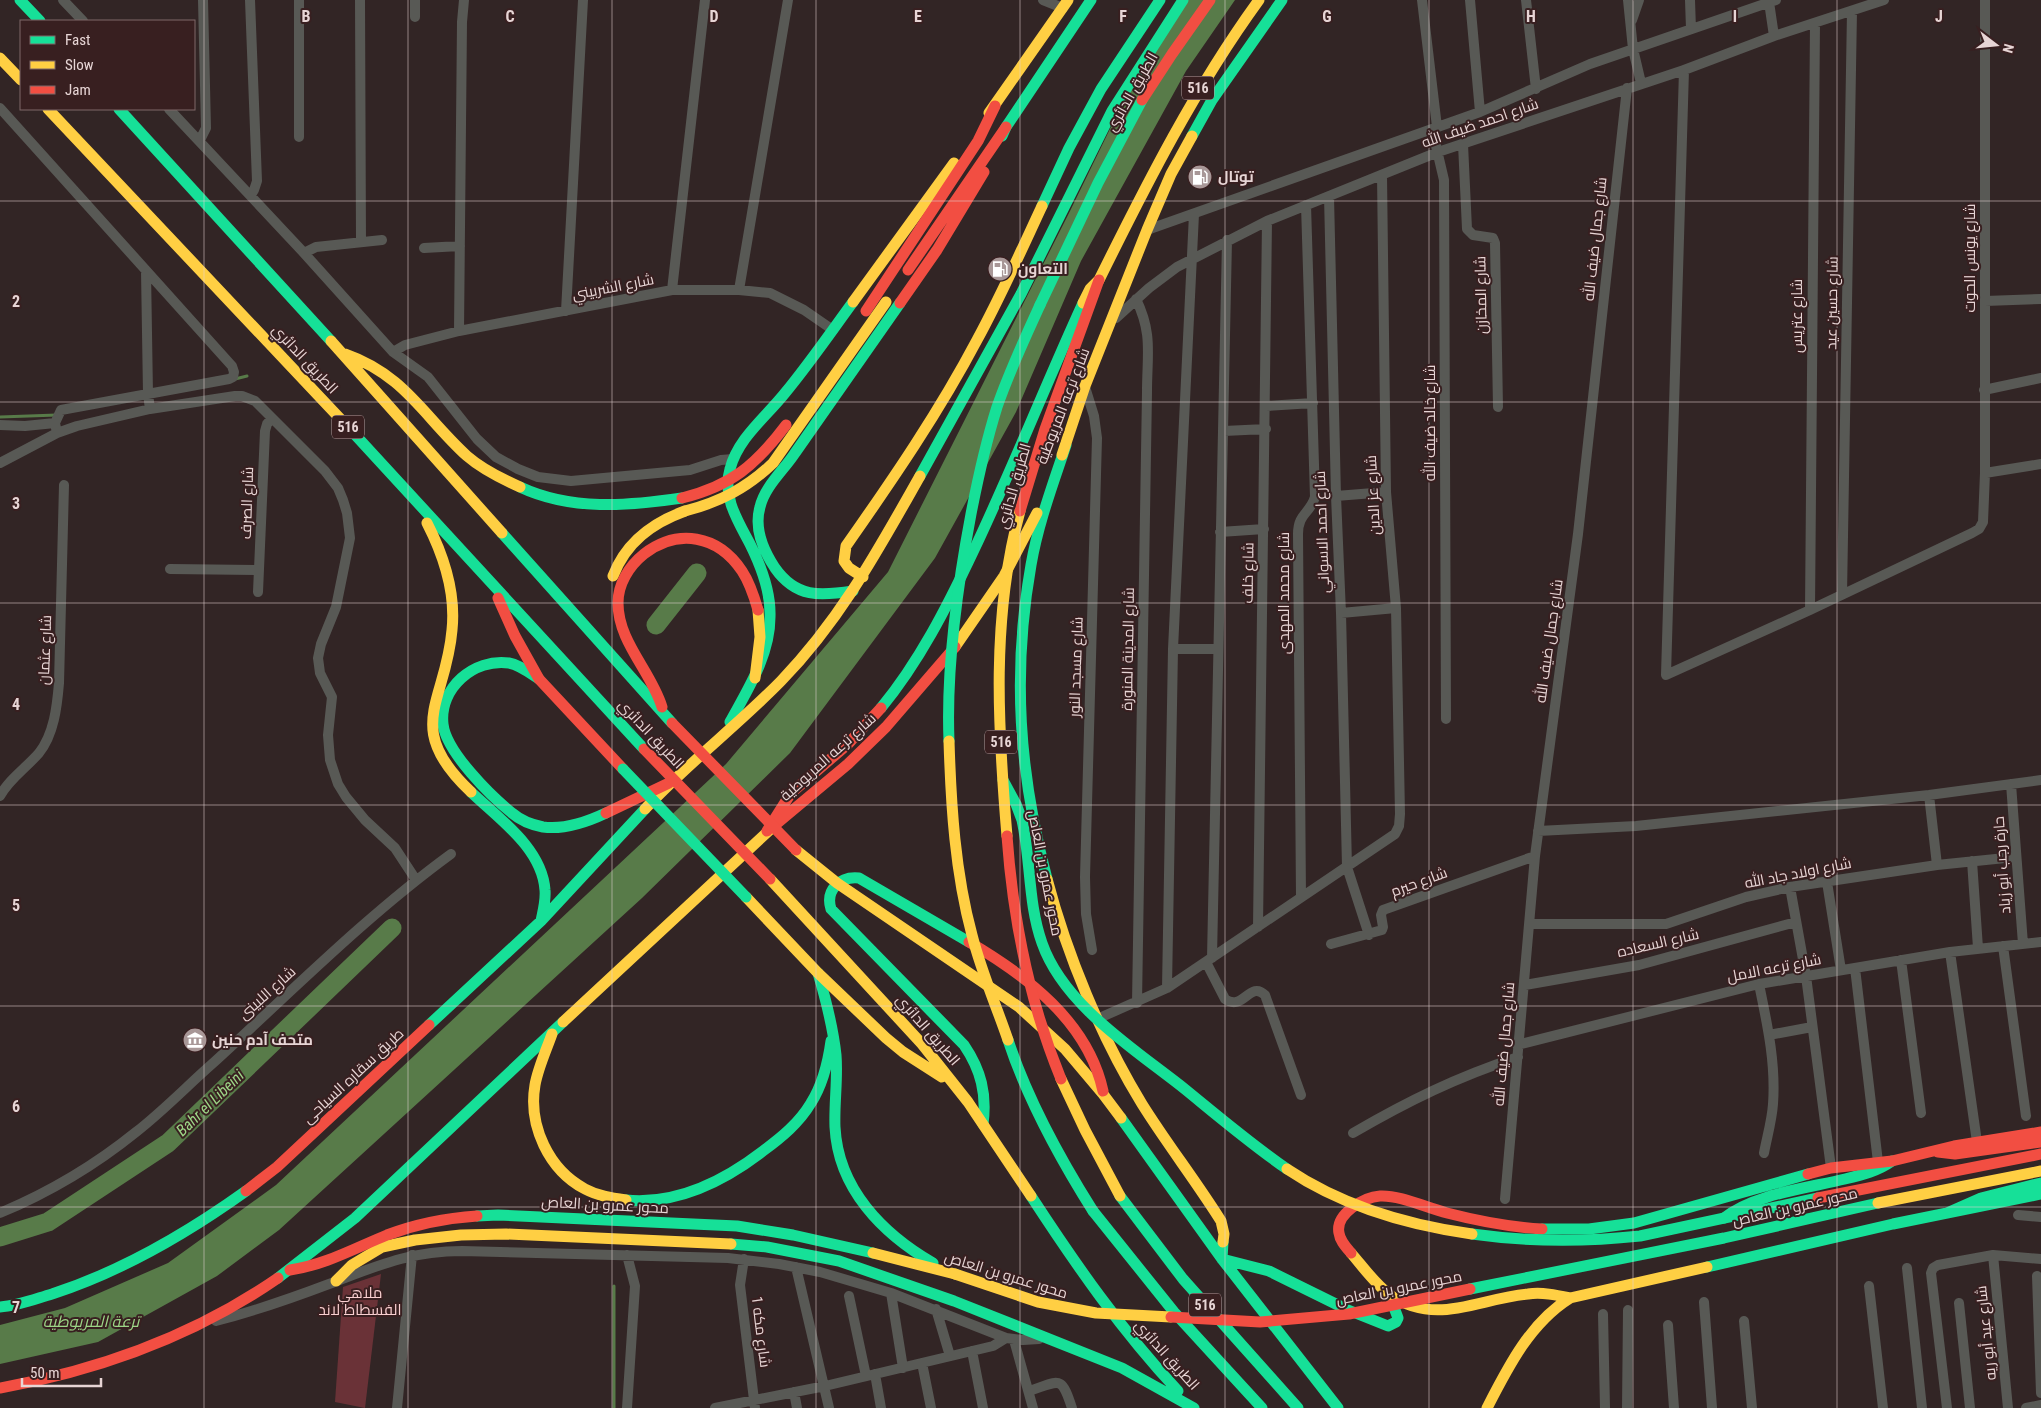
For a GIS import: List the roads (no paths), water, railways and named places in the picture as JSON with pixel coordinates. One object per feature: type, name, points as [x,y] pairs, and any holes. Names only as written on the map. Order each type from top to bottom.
[{"type":"main road","points":[[20,0],[39,20]]},
{"type":"main road","points":[[903,278],[1091,0]]},
{"type":"main road","points":[[863,577],[844,563],[843,557],[846,546],[908,456],[947,394],[1006,285],[1083,119],[1114,67],[1160,0]]},
{"type":"main road","points":[[955,1085],[895,1045],[818,973],[746,897],[623,770],[539,680],[525,670],[510,663],[493,662],[485,664],[476,667],[462,676],[451,689],[444,705],[443,722],[447,739],[455,754],[513,814],[524,822],[546,828],[576,826],[609,812],[669,783],[796,665],[825,631],[863,577],[942,440],[1021,294],[1112,111],[1183,0]]},
{"type":"main road","name":"الطريق الدائري","points":[[1210,0],[1174,49],[1137,110],[1106,169],[1017,356],[992,423],[960,575],[952,663],[950,756],[955,838],[969,924],[987,984],[1021,1075],[1046,1129],[1093,1211],[1139,1271],[1188,1329],[1262,1408]]},
{"type":"main road","name":"الطريق الدائري","points":[[1259,0],[1196,92],[1147,182],[1099,280],[1046,431],[1020,512],[1014,538],[1008,572],[1001,641],[1000,727],[1009,862],[1018,930],[1036,1013],[1053,1063],[1074,1110],[1120,1196],[1140,1226],[1184,1282],[1298,1408]]},
{"type":"main road","name":"شارع ترعه المريوطية","points":[[552,1032],[767,831],[861,752],[906,705],[957,642],[998,586],[1036,518],[1066,445],[1085,386],[1171,174],[1212,100],[1282,0]]},
{"type":"main road","points":[[724,732],[754,678],[769,640],[771,622],[771,604],[756,556],[729,503],[727,485],[732,459],[743,442],[786,393],[995,106],[1066,4]]},
{"type":"main road","points":[[0,58],[20,79]]},
{"type":"main road","points":[[341,352],[365,361],[394,380],[467,456],[485,469],[517,487],[553,500],[589,506],[624,506],[682,498],[705,492],[732,480],[760,459],[772,444],[866,311],[978,141],[995,106]]},
{"type":"main road","name":"الطريق الدائري","points":[[49,110],[413,498],[644,749],[770,879],[909,1030],[955,1085],[983,1124],[1121,1326],[1157,1370],[1195,1408]]},
{"type":"main road","name":"الطريق الدائري","points":[[120,110],[341,352],[672,723],[796,850],[837,883],[1019,1008],[1065,1049],[1103,1094],[1222,1259],[1338,1408]]},
{"type":"main road","points":[[854,591],[823,595],[807,592],[791,584],[778,572],[761,539],[758,529],[759,509],[767,490],[796,453],[952,228],[978,183],[1006,127]]},
{"type":"main road","points":[[1016,264],[1032,272]]},
{"type":"main road","points":[[767,831],[790,794],[854,738],[883,706],[914,663],[957,585],[997,502],[1075,320],[1090,289],[1099,280]]},
{"type":"main road","points":[[1006,285],[1021,294]]},
{"type":"main road","points":[[663,713],[652,679],[626,640],[613,607],[611,591],[614,573],[618,564],[646,530],[662,520],[685,511],[714,504],[760,477],[773,464],[889,298]]},
{"type":"main road","points":[[1066,445],[1043,515],[1031,566],[1024,617],[1020,669],[1020,721],[1024,772],[1032,824],[1059,924],[1097,1019],[1133,1088],[1221,1221],[1224,1234],[1222,1259],[1269,1271],[1348,1310],[1388,1326],[1396,1322],[1398,1318],[1389,1294]]},
{"type":"main road","points":[[732,459],[734,471],[745,485],[756,490],[767,490]]},
{"type":"main road","points":[[413,498],[438,544],[445,564],[452,597],[451,645],[436,692],[432,716],[434,737],[439,753],[453,773],[512,832],[535,859],[540,868],[545,887],[540,921]]},
{"type":"main road","points":[[619,623],[618,594],[621,583],[640,558],[655,546],[673,539],[695,538],[705,541],[724,551],[732,558],[742,571],[753,593],[758,610],[760,639],[754,678]]},
{"type":"main road","points":[[491,583],[515,636],[539,680]]},
{"type":"main road","name":"محور عمرو بن العاص","points":[[1003,780],[1022,819],[1037,927],[1048,958],[1065,985],[1087,1009],[1132,1047],[1268,1155],[1307,1182],[1336,1198],[1382,1214],[1455,1231],[1526,1241],[1608,1240],[1640,1236],[2041,1154]]},
{"type":"main road","name":"طريق سقاره السياحى","points":[[0,1307],[53,1294],[102,1276],[148,1254],[194,1228],[237,1199],[277,1167],[540,921],[669,783]]},
{"type":"main road","points":[[983,1124],[985,1092],[980,1072],[973,1058],[964,1045],[831,908],[828,900],[837,883],[850,877],[860,878],[915,912],[1002,961],[1030,981],[1054,1004],[1085,1045],[1099,1073],[1103,1094]]},
{"type":"main road","points":[[818,973],[828,1008],[836,1056],[836,1138],[844,1169],[856,1194],[876,1221],[925,1259],[955,1274]]},
{"type":"main road","points":[[552,1032],[540,1068],[534,1102],[535,1120],[546,1152],[556,1166],[582,1189],[597,1196],[613,1199],[643,1200],[689,1193],[718,1182],[744,1166],[794,1126],[815,1097],[827,1069],[831,1041],[831,1024]]},
{"type":"main road","points":[[0,1388],[71,1374],[141,1350],[196,1326],[232,1307],[290,1270],[354,1218],[552,1032]]},
{"type":"main road","points":[[1570,1298],[1556,1295],[1526,1294],[1449,1310],[1431,1311],[1404,1304],[1389,1294],[1341,1240],[1338,1232],[1339,1221],[1355,1206],[1371,1198],[1389,1197],[1496,1225],[1535,1230],[1606,1229],[1634,1223],[1831,1168],[1892,1161],[1977,1142],[2041,1132]]},
{"type":"main road","points":[[1938,1152],[1955,1154],[2041,1142]]},
{"type":"main road","points":[[1724,1218],[1741,1206],[1754,1201],[1873,1172],[1892,1161]]},
{"type":"main road","name":"محور عمرو بن العاص","points":[[290,1270],[311,1265],[399,1231],[459,1217],[498,1215],[737,1226],[773,1231],[858,1248],[955,1274],[1038,1302],[1096,1313],[1260,1322],[1318,1318],[1359,1312],[1724,1238],[1879,1203],[2041,1172]]},
{"type":"main road","points":[[1947,1213],[1964,1203],[1976,1199],[2041,1183]]},
{"type":"main road","points":[[1487,1408],[1507,1368],[1541,1320],[1554,1307],[1570,1298],[1947,1213],[2041,1194]]},
{"type":"main road","points":[[336,1281],[352,1265],[376,1250],[392,1244],[438,1236],[506,1234],[742,1244],[815,1256],[862,1269],[954,1301],[1122,1368],[1195,1408]]},
{"type":"street","points":[[62,0],[82,20]]},
{"type":"street","points":[[200,140],[206,128],[203,0]]},
{"type":"street","points":[[250,0],[257,181],[250,195]]},
{"type":"street","points":[[299,0],[299,137]]},
{"type":"street","points":[[360,0],[361,242]]},
{"type":"street","points":[[415,0],[415,17]]},
{"type":"street","points":[[459,331],[464,0]]},
{"type":"street","points":[[566,311],[583,0]]},
{"type":"street","points":[[672,290],[705,0]]},
{"type":"street","points":[[739,290],[788,0]]},
{"type":"street","points":[[1043,0],[1066,4]]},
{"type":"street","name":"شارع خالد ضيف الله","points":[[1422,0],[1434,128],[1444,180],[1446,718]]},
{"type":"street","points":[[1470,0],[1480,112]]},
{"type":"street","points":[[1526,0],[1536,89]]},
{"type":"street","points":[[1628,0],[1633,49],[1641,84]]},
{"type":"street","points":[[1630,23],[1639,0]]},
{"type":"street","points":[[1690,0],[1691,29]]},
{"type":"street","name":"شارع احمد ضيف الله","points":[[1111,324],[1136,299],[1163,277],[1192,258],[1267,221],[1438,152],[1684,70],[1774,36],[1884,0]]},
{"type":"street","name":"شارع يونس الحوت","points":[[1842,595],[1972,534],[1979,529],[1984,517],[1985,0]]},
{"type":"street","points":[[1773,1],[1774,36]]},
{"type":"street","name":"شارع احمد ضيف الله","points":[[1147,230],[1480,112],[1590,64],[1756,4],[1773,1]]},
{"type":"street","name":"شارع حسين عيد","points":[[1842,595],[1852,11]]},
{"type":"street","name":"شارع عتريس","points":[[1810,610],[1815,23]]},
{"type":"street","points":[[1684,70],[1666,675],[1842,595]]},
{"type":"street","name":"شارع جمال ضيف الله","points":[[1505,1199],[1535,856],[1578,534],[1627,88]]},
{"type":"street","points":[[0,108],[232,366],[234,372],[233,377],[228,379],[62,410],[56,428],[0,462]]},
{"type":"street","points":[[170,110],[200,140],[393,352],[428,377],[485,448],[508,465],[538,477],[571,481],[690,470],[721,460],[732,459]]},
{"type":"street","name":"شارع المخازن","points":[[1463,144],[1467,229],[1470,234],[1493,238],[1495,243],[1498,407]]},
{"type":"street","name":"شارع عز الدين","points":[[1347,867],[1395,834],[1399,826],[1400,814],[1396,608],[1386,492],[1382,175]]},
{"type":"street","name":"شارع احمد الاسواني","points":[[1329,196],[1347,867],[1369,934]]},
{"type":"street","name":"شارع محمد المهدى","points":[[1302,897],[1298,534],[1301,517],[1313,505],[1315,497],[1306,205]]},
{"type":"street","points":[[1167,988],[1173,649],[1194,214]]},
{"type":"street","name":"شارع خلف","points":[[1258,927],[1266,430],[1267,221]]},
{"type":"street","points":[[304,253],[313,247],[382,240]]},
{"type":"street","points":[[1228,240],[1209,960],[1225,999],[1228,1001],[1240,1001],[1255,991],[1260,991],[1265,995],[1301,1095]]},
{"type":"street","points":[[424,248],[460,246]]},
{"type":"street","points":[[146,271],[148,394],[150,409]]},
{"type":"street","name":"شارع الشربيني","points":[[393,352],[405,344],[459,331],[672,290],[739,290],[770,293],[786,300],[832,330]]},
{"type":"street","name":"شارع المدينة المنورة","points":[[1136,299],[1146,321],[1149,346],[1146,411],[1137,1002]]},
{"type":"street","points":[[1985,301],[2041,299]]},
{"type":"street","points":[[1984,390],[2041,378]]},
{"type":"street","name":"شارع مسجد النور","points":[[1085,386],[1094,416],[1097,438],[1085,877],[1086,914],[1092,950]]},
{"type":"street","points":[[0,425],[56,428],[150,409],[242,396],[255,401],[332,479],[344,500],[350,538],[332,619],[321,644],[318,658],[320,673],[332,697],[328,741],[333,772],[350,803],[394,848],[416,880]]},
{"type":"street","points":[[1266,406],[1312,403]]},
{"type":"street","name":"شارع الصرف","points":[[258,592],[265,431],[267,424],[272,418]]},
{"type":"street","points":[[1224,431],[1266,430]]},
{"type":"street","points":[[1985,473],[2041,464]]},
{"type":"street","name":"شارع عثمان","points":[[0,796],[40,752],[47,739],[55,713],[59,683],[64,485]]},
{"type":"street","points":[[1336,496],[1386,492]]},
{"type":"street","points":[[1220,532],[1264,529]]},
{"type":"street","points":[[170,569],[259,570]]},
{"type":"street","points":[[1341,612],[1396,608]]},
{"type":"street","points":[[1173,649],[1218,649]]},
{"type":"street","points":[[1538,830],[1636,826],[1930,795],[2041,780]]},
{"type":"street","name":"حارة رجب أبو زياد","points":[[2011,784],[2023,944]]},
{"type":"street","points":[[1930,795],[1937,865]]},
{"type":"street","name":"شارع اللبينى","points":[[0,1213],[36,1198],[70,1179],[137,1132],[416,880],[451,854]]},
{"type":"street","name":"شارع حيرم","points":[[1369,934],[1383,928],[1381,915],[1383,910],[1535,856]]},
{"type":"street","name":"شارع اولاد جاد الله","points":[[1529,924],[1666,924],[1746,897],[1790,887],[1937,865],[2015,857]]},
{"type":"street","points":[[1972,861],[1978,948]]},
{"type":"street","points":[[1097,1019],[1167,988],[1347,867]]},
{"type":"street","points":[[1827,882],[1841,970]]},
{"type":"street","points":[[1790,887],[1806,976],[1831,1168]]},
{"type":"street","name":"شارع السعاده","points":[[1524,985],[1639,965],[1796,922]]},
{"type":"street","points":[[1331,944],[1369,934]]},
{"type":"street","name":"شارع ترعه الامل","points":[[1517,1045],[1759,984],[1950,952],[2041,942]]},
{"type":"street","points":[[2003,946],[2026,1116]]},
{"type":"street","points":[[1950,952],[1977,1142]]},
{"type":"street","points":[[1901,960],[1921,1113]]},
{"type":"street","points":[[1855,968],[1878,1162]]},
{"type":"street","points":[[1759,984],[1773,1068],[1773,1097],[1764,1153]]},
{"type":"street","points":[[1769,1035],[1812,1027]]},
{"type":"street","points":[[1353,1133],[1398,1107],[1471,1072],[1518,1057]]},
{"type":"street","points":[[2018,1215],[2041,1217]]},
{"type":"street","points":[[196,1326],[254,1311],[379,1264],[412,1255],[462,1251],[744,1259],[796,1267],[843,1278],[936,1309],[1010,1339],[1029,1391],[1033,1408]]},
{"type":"street","points":[[397,1408],[412,1255]]},
{"type":"street","points":[[627,1255],[635,1286],[627,1408]]},
{"type":"street","points":[[1947,1408],[1931,1273],[1933,1268],[1938,1265],[1993,1255],[2041,1259]]},
{"type":"street","name":"شارع عيد أبو ريه","points":[[1993,1255],[2008,1408]]},
{"type":"street","name":"شارع مكه 1","points":[[744,1259],[740,1285],[755,1404]]},
{"type":"street","points":[[796,1267],[829,1408]]},
{"type":"street","points":[[1907,1268],[1922,1408]]},
{"type":"street","points":[[2037,1276],[2041,1393]]},
{"type":"street","points":[[1869,1286],[1883,1408]]},
{"type":"street","points":[[891,1293],[903,1368]]},
{"type":"street","points":[[849,1296],[870,1375],[882,1408]]},
{"type":"street","points":[[1704,1302],[1712,1408]]},
{"type":"street","points":[[1959,1303],[1970,1408]]},
{"type":"street","points":[[936,1309],[950,1356]]},
{"type":"street","points":[[1627,1408],[1628,1310]]},
{"type":"street","points":[[1603,1314],[1605,1408]]},
{"type":"street","points":[[1744,1321],[1752,1408]]},
{"type":"street","points":[[1668,1325],[1674,1408]]},
{"type":"street","points":[[718,1408],[755,1404],[794,1392],[993,1346],[1010,1339],[1046,1338]]},
{"type":"street","points":[[972,1351],[983,1408]]},
{"type":"street","points":[[922,1363],[930,1408]]},
{"type":"street","points":[[1029,1391],[1055,1383],[1061,1384],[1065,1388],[1072,1408]]},
{"type":"street","points":[[794,1392],[797,1408]]},
{"type":"street","points":[[2026,1408],[2041,1405]]},
{"type":"water","name":"ترعة المريوطية","points":[[1186,0],[1235,0],[1186,71],[1081,261],[1016,412],[935,558],[790,753],[642,898],[279,1230],[217,1276],[98,1342],[0,1364],[0,1325],[65,1308],[168,1263],[276,1185],[726,764],[888,572],[1126,96]]},
{"type":"waterway","points":[[235,379],[247,376]]},
{"type":"waterway","points":[[0,417],[57,415]]},
{"type":"waterway","name":"Bahr el Libeini","points":[[656,625],[697,573]]},
{"type":"waterway","name":"Bahr el Libeini","points":[[0,1237],[48,1222],[168,1143],[392,928]]},
{"type":"waterway","points":[[614,1286],[614,1408]]},
{"type":"place","name":"توتال","points":[[1200,177]]},
{"type":"place","name":"التعاون","points":[[1000,269]]},
{"type":"place","name":"متحف آدم حنين","points":[[195,1040]]},
{"type":"park label","name":"ملاهي الفسطاط لاند","points":[[360,1302]]}]
